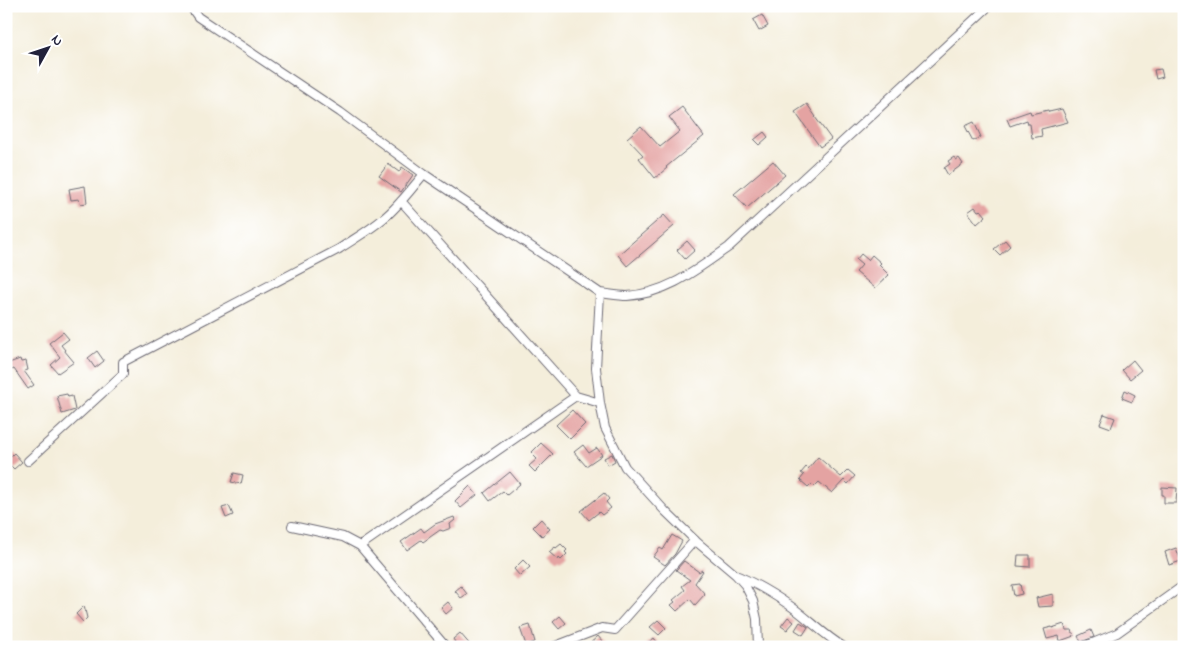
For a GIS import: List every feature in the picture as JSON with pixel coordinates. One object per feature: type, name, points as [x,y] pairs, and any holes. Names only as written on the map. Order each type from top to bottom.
[{"type":"street","points":[[190,6],[198,17],[340,112],[424,174],[600,292],[626,296],[657,291],[682,279],[730,247],[989,6]]},
{"type":"street","points":[[28,461],[123,374],[123,362],[339,249],[362,235],[385,217],[424,174]]},
{"type":"street","points":[[401,201],[576,396],[600,403]]},
{"type":"street","points":[[600,292],[596,368],[605,428],[625,467],[665,511],[745,585],[753,601],[757,619],[758,647]]},
{"type":"street","points":[[360,546],[576,396]]},
{"type":"street","points":[[292,526],[343,538],[360,546],[446,647]]},
{"type":"street","points":[[553,647],[602,628],[615,630],[695,540]]},
{"type":"street","points":[[736,575],[759,585],[792,607],[831,639],[844,647]]},
{"type":"street","points":[[1083,647],[1117,633],[1184,585]]},
{"type":"building","points":[[762,15],[768,26],[759,31],[753,20]]},
{"type":"building","points":[[1161,69],[1163,77],[1156,79],[1154,70]]},
{"type":"building","points":[[807,104],[831,139],[820,147],[795,112]]},
{"type":"building","points":[[682,107],[704,136],[655,178],[639,158],[643,155],[627,138],[641,126],[660,147],[680,131],[669,117]]},
{"type":"building","points":[[1062,109],[1068,122],[1041,129],[1042,136],[1032,138],[1030,124],[1028,124],[1027,120],[1010,126],[1007,119],[1030,111],[1031,114]]},
{"type":"building","points":[[974,122],[981,137],[973,141],[965,126]]},
{"type":"building","points":[[764,132],[768,137],[759,145],[754,140]]},
{"type":"building","points":[[954,157],[956,160],[959,158],[963,164],[948,175],[944,168],[950,164],[948,161]]},
{"type":"building","points":[[773,161],[785,175],[747,208],[734,194]]},
{"type":"building","points":[[388,164],[399,172],[402,167],[413,175],[401,192],[379,176]]},
{"type":"building","points":[[85,186],[87,203],[80,204],[79,199],[71,200],[69,189]]},
{"type":"building","points":[[975,207],[986,216],[977,224],[968,212]]},
{"type":"building","points":[[664,215],[674,226],[627,266],[618,255]]},
{"type":"building","points":[[1005,240],[1010,246],[1000,255],[994,249]]},
{"type":"building","points":[[687,241],[695,250],[685,259],[677,250]]},
{"type":"building","points":[[861,254],[868,260],[872,255],[881,263],[879,265],[889,275],[875,288],[856,272],[862,265],[856,260]]},
{"type":"building","points":[[63,332],[69,339],[61,345],[74,362],[58,373],[51,365],[60,357],[49,343]]},
{"type":"building","points":[[97,351],[104,361],[95,368],[88,358]]},
{"type":"building","points":[[20,359],[21,362],[26,361],[28,370],[24,371],[34,385],[28,389],[14,369],[6,372],[6,364]]},
{"type":"building","points":[[1133,360],[1141,370],[1130,379],[1122,370]]},
{"type":"building","points":[[1125,390],[1135,395],[1132,402],[1122,398]]},
{"type":"building","points":[[67,394],[68,397],[72,396],[75,410],[62,414],[57,396]]},
{"type":"building","points":[[572,410],[585,424],[570,439],[556,425]]},
{"type":"building","points":[[1104,414],[1115,418],[1111,428],[1100,424]]},
{"type":"building","points":[[541,443],[553,454],[535,472],[529,466],[537,459],[531,453]]},
{"type":"building","points":[[583,445],[589,453],[597,448],[602,455],[586,466],[574,452]]},
{"type":"building","points":[[14,453],[22,462],[14,469],[6,461]]},
{"type":"building","points":[[612,454],[615,461],[608,465],[604,458]]},
{"type":"building","points":[[818,457],[841,477],[848,470],[855,476],[848,484],[844,480],[832,493],[819,482],[814,487],[811,484],[808,487],[800,480],[804,475],[801,473],[806,467],[808,469]]},
{"type":"building","points":[[510,472],[520,484],[507,495],[503,491],[490,501],[484,493]]},
{"type":"building","points":[[234,473],[243,475],[241,484],[231,482]]},
{"type":"building","points":[[470,486],[477,495],[461,508],[455,501]]},
{"type":"building","points":[[1162,487],[1177,488],[1176,503],[1164,503]]},
{"type":"building","points":[[604,493],[609,499],[606,502],[611,508],[602,515],[599,512],[589,520],[581,511]]},
{"type":"building","points":[[229,506],[233,515],[226,518],[222,508]]},
{"type":"building","points":[[454,517],[455,520],[450,524],[451,528],[443,531],[440,530],[407,550],[401,542],[421,528],[424,532],[435,524]]},
{"type":"building","points":[[541,519],[550,529],[542,536],[533,527]]},
{"type":"building","points":[[672,535],[682,541],[675,554],[665,565],[653,557],[660,548],[663,550]]},
{"type":"building","points":[[561,544],[567,550],[565,552],[567,554],[561,560],[559,558],[558,560],[549,552]]},
{"type":"building","points":[[1176,548],[1181,561],[1169,565],[1165,552]]},
{"type":"building","points":[[1018,555],[1030,555],[1030,567],[1017,566]]},
{"type":"building","points":[[523,560],[530,567],[520,576],[514,569]]},
{"type":"building","points":[[684,561],[699,572],[703,571],[695,583],[705,594],[695,605],[690,599],[677,611],[671,605],[675,602],[673,600],[685,590],[682,586],[690,580],[676,570]]},
{"type":"building","points":[[1020,584],[1022,594],[1014,596],[1012,585]]},
{"type":"building","points":[[461,586],[467,594],[461,598],[455,591]]},
{"type":"building","points":[[1053,594],[1053,606],[1038,607],[1036,598]]},
{"type":"building","points":[[448,602],[453,608],[446,614],[441,608]]},
{"type":"building","points":[[84,606],[87,618],[83,622],[76,614]]},
{"type":"building","points":[[560,616],[566,623],[559,629],[553,622]]},
{"type":"building","points":[[788,617],[794,622],[787,630],[781,626]]},
{"type":"building","points":[[658,620],[666,628],[659,635],[650,627]]},
{"type":"building","points":[[800,622],[808,627],[803,635],[795,630]]},
{"type":"building","points":[[1064,624],[1066,630],[1072,630],[1074,636],[1060,641],[1059,636],[1047,639],[1044,629]]},
{"type":"building","points":[[530,625],[535,642],[526,645],[520,628]]},
{"type":"building","points":[[1091,630],[1094,637],[1081,642],[1078,636]]},
{"type":"building","points":[[460,633],[472,647],[452,647],[451,645],[455,642],[453,639]]},
{"type":"building","points":[[598,636],[607,647],[586,647]]},
{"type":"building","points":[[654,638],[661,647],[642,647]]}]
